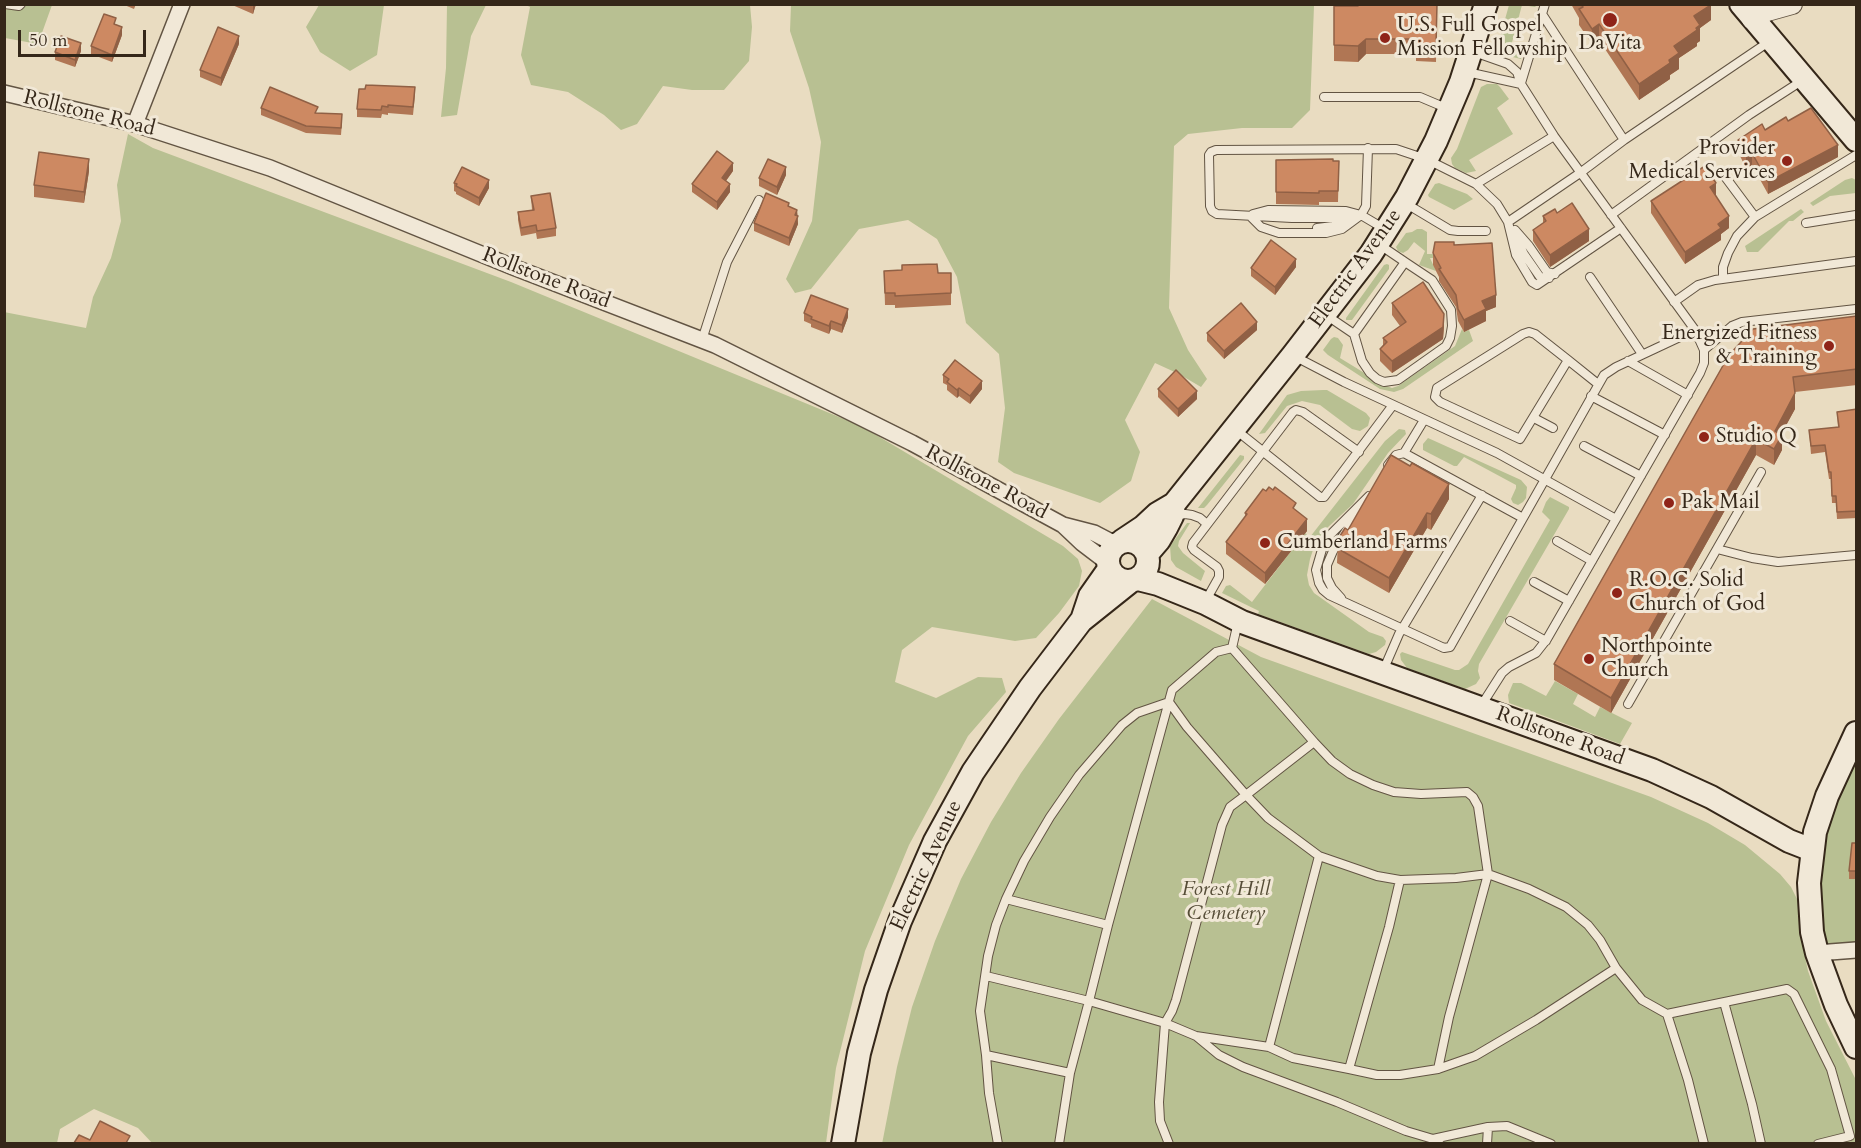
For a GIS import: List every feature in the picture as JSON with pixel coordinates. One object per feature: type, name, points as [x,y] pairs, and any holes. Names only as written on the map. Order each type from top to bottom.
[{"type":"main road","name":"Electric Avenue","points":[[843,1143],[857,1064],[871,1009],[900,921],[920,871],[958,796],[990,744],[1081,621],[1141,568],[1159,540],[1172,513],[1382,237],[1404,202],[1449,110],[1468,62],[1486,4]]},
{"type":"main road","points":[[1747,12],[1857,140]]},
{"type":"main road","name":"Electric Avenue","points":[[1081,621],[1090,596],[1113,554],[1157,514],[1172,513]]},
{"type":"main road","points":[[1128,540],[1140,544],[1141,568],[1118,579],[1113,554],[1128,540]]},
{"type":"main road","name":"Rollstone Road","points":[[1141,568],[1158,584],[1205,603],[1239,621],[1652,770],[1725,804],[1789,841],[1812,850]]},
{"type":"main road","points":[[1857,733],[1827,796],[1815,832],[1809,883],[1812,932],[1816,952],[1836,1005],[1857,1047]]},
{"type":"street","points":[[135,124],[182,4]]},
{"type":"street","points":[[1747,12],[1767,11],[1792,4]]},
{"type":"street","name":"Rollstone Road","points":[[4,93],[135,124],[270,168],[513,267],[702,340],[912,443],[1064,525],[1094,533],[1113,554]]},
{"type":"street","points":[[1816,952],[1857,950]]},
{"type":"lane","points":[[5,4],[19,6],[21,4]]},
{"type":"lane","points":[[1521,84],[1545,4]]},
{"type":"lane","points":[[1542,14],[1624,140]]},
{"type":"lane","points":[[1508,222],[1771,40]]},
{"type":"lane","points":[[1468,62],[1521,84]]},
{"type":"lane","points":[[1468,62],[1514,67],[1520,76],[1521,84],[1554,136],[1695,330],[1704,350],[1704,363],[1688,395],[1545,641],[1536,653],[1502,673],[1480,708]]},
{"type":"lane","points":[[1611,215],[1749,115],[1805,79]]},
{"type":"lane","points":[[1324,97],[1420,97],[1449,110]]},
{"type":"lane","points":[[1476,184],[1554,136]]},
{"type":"lane","points":[[1249,215],[1273,226],[1322,228],[1361,214],[1367,200],[1368,148]]},
{"type":"lane","points":[[1325,314],[1353,334],[1362,361],[1377,379],[1384,382],[1398,380],[1446,346],[1453,320],[1451,310],[1435,283],[1405,262],[1361,214],[1337,210],[1275,210],[1249,215],[1217,214],[1210,209],[1209,156],[1213,151],[1396,149],[1426,159],[1476,184],[1497,204],[1508,222],[1552,276]]},
{"type":"lane","points":[[1723,279],[1723,267],[1728,253],[1737,236],[1755,217],[1857,155]]},
{"type":"lane","points":[[1723,174],[1755,217]]},
{"type":"lane","points":[[702,340],[727,262],[759,200]]},
{"type":"lane","points":[[1404,202],[1450,230],[1486,231]]},
{"type":"lane","points":[[1806,223],[1857,215]]},
{"type":"lane","points":[[1508,222],[1516,255],[1532,282],[1539,285],[1621,228]]},
{"type":"lane","points":[[1674,302],[1698,285],[1723,279],[1857,261]]},
{"type":"lane","points":[[1353,334],[1405,262]]},
{"type":"lane","points":[[1590,277],[1642,354]]},
{"type":"lane","points":[[1704,350],[1732,326],[1742,322],[1857,309]]},
{"type":"lane","points":[[1372,491],[1367,499],[1328,537],[1319,553],[1316,575],[1323,590],[1444,648],[1449,647],[1598,384],[1609,371],[1695,330]]},
{"type":"lane","points":[[1568,360],[1520,439],[1440,402],[1436,397],[1436,390],[1529,332],[1535,334],[1568,360],[1598,384]]},
{"type":"lane","points":[[1293,355],[1497,453],[1616,519]]},
{"type":"lane","points":[[1628,361],[1688,395]]},
{"type":"lane","points":[[1591,396],[1665,435]]},
{"type":"lane","points":[[1234,429],[1324,497],[1394,405]]},
{"type":"lane","points":[[1205,603],[1219,577],[1219,571],[1194,550],[1192,545],[1293,412],[1296,410],[1303,412],[1359,452]]},
{"type":"lane","points":[[1534,418],[1553,428]]},
{"type":"lane","points":[[1404,453],[1425,420]]},
{"type":"lane","points":[[1584,446],[1641,476]]},
{"type":"lane","points":[[1382,475],[1396,455],[1404,453],[1522,518]]},
{"type":"lane","points":[[1628,704],[1761,471]]},
{"type":"lane","points":[[1382,673],[1402,629],[1482,495]]},
{"type":"lane","points":[[1172,513],[1176,516],[1185,514],[1197,516],[1207,524]]},
{"type":"lane","points":[[1557,541],[1592,561]]},
{"type":"lane","points":[[1717,549],[1778,562],[1857,555]]},
{"type":"lane","points":[[1534,582],[1569,602]]},
{"type":"lane","points":[[1232,648],[1239,621]]},
{"type":"lane","points":[[1510,621],[1545,641]]},
{"type":"lane","points":[[1059,1143],[1070,1073],[1172,690],[1216,652],[1232,648]]},
{"type":"lane","points":[[1232,648],[1314,742],[1332,761],[1350,774],[1394,792],[1421,794],[1467,792],[1478,806],[1488,874],[1449,1017],[1438,1069]]},
{"type":"lane","points":[[1169,702],[1187,727],[1268,818],[1319,856],[1377,876],[1400,880],[1456,878],[1488,874],[1529,889],[1566,908],[1588,925],[1600,940],[1616,968],[1642,1000],[1667,1014],[1787,989],[1794,994],[1831,1069],[1853,1138],[1818,1143]]},
{"type":"lane","points":[[998,1143],[989,1093],[980,1011],[988,956],[1006,899],[1024,861],[1050,817],[1079,775],[1122,724],[1137,713],[1169,702]]},
{"type":"lane","points":[[1168,1143],[1160,1121],[1165,1023],[1176,999],[1222,825],[1230,807],[1314,742]]},
{"type":"lane","points":[[1269,1047],[1319,856]]},
{"type":"lane","points":[[1349,1069],[1400,880]]},
{"type":"lane","points":[[1006,899],[1108,925]]},
{"type":"lane","points":[[986,976],[1089,1001],[1165,1023],[1196,1036],[1269,1047],[1293,1058],[1377,1075],[1401,1075],[1438,1069],[1474,1056],[1536,1020],[1616,968]]},
{"type":"lane","points":[[1724,1002],[1761,1143]]},
{"type":"lane","points":[[1667,1014],[1688,1080],[1704,1143]]},
{"type":"lane","points":[[1196,1036],[1219,1055],[1243,1067],[1436,1141],[1488,1127],[1508,1126],[1551,1143]]},
{"type":"lane","points":[[986,1055],[1070,1073]]},
{"type":"lane","points":[[1487,1143],[1488,1127]]},
{"type":"green space","points":[[4,5],[52,5],[38,44],[5,38]]},
{"type":"green space","points":[[319,5],[384,5],[377,55],[350,71],[320,52],[306,27]]},
{"type":"green space","points":[[447,5],[486,5],[471,36],[457,115],[441,117],[446,68]]},
{"type":"green space","points":[[526,5],[750,5],[752,27],[749,61],[724,90],[692,90],[663,86],[637,124],[621,130],[604,115],[568,92],[531,85],[521,55],[530,7]]},
{"type":"green space","points":[[791,5],[1315,5],[1310,110],[1292,128],[1242,128],[1188,134],[1174,146],[1169,308],[1188,350],[1207,379],[1201,387],[1155,363],[1125,420],[1140,452],[1131,481],[1100,503],[1014,473],[998,462],[1005,408],[999,354],[966,323],[957,277],[937,239],[908,220],[859,229],[811,289],[795,293],[786,279],[812,221],[821,142],[809,88],[790,31]]},
{"type":"green space","points":[[1509,5],[1522,5],[1510,50],[1520,54],[1521,59],[1500,54],[1497,48]]},
{"type":"green space","points":[[1487,84],[1497,84],[1509,99],[1497,108],[1513,134],[1469,160],[1476,171],[1466,173],[1455,168],[1451,158],[1457,149],[1481,87]]},
{"type":"green space","points":[[128,134],[153,148],[511,282],[861,426],[1063,546],[1078,559],[1082,571],[1079,586],[1036,638],[1015,641],[932,627],[902,650],[895,682],[936,698],[978,677],[1002,678],[1006,692],[968,736],[909,845],[865,951],[836,1068],[826,1143],[153,1144],[138,1128],[94,1109],[60,1129],[57,1143],[5,1143],[4,312],[86,328],[93,297],[111,258],[121,221],[117,185]]},
{"type":"green space","points":[[1852,178],[1856,180],[1856,193],[1830,196],[1813,206],[1810,203],[1845,180]]},
{"type":"green space","points":[[1439,183],[1467,194],[1473,199],[1454,210],[1429,197],[1435,184]]},
{"type":"green space","points":[[1801,209],[1804,212],[1793,221],[1789,221],[1758,252],[1747,252],[1745,246]]},
{"type":"green space","points":[[1417,229],[1427,232],[1427,254],[1435,254],[1434,258],[1430,258],[1436,271],[1419,265],[1425,251],[1414,242],[1403,253],[1396,247],[1406,233]]},
{"type":"green space","points":[[1387,264],[1389,269],[1352,320],[1346,320],[1384,265]]},
{"type":"green space","points":[[1462,329],[1464,332],[1469,330],[1473,341],[1403,389],[1394,392],[1380,389],[1323,350],[1331,339],[1338,338],[1343,345],[1340,358],[1392,388],[1455,346]]},
{"type":"green space","points":[[1327,390],[1366,413],[1370,418],[1368,426],[1360,431],[1352,429],[1320,405],[1302,401],[1287,406],[1265,433],[1259,434],[1287,395],[1301,391]]},
{"type":"green space","points":[[1399,429],[1405,430],[1406,434],[1388,453],[1353,504],[1327,528],[1315,544],[1307,575],[1314,593],[1369,632],[1383,637],[1386,641],[1385,645],[1369,654],[1258,614],[1259,611],[1222,593],[1226,586],[1230,585],[1252,602],[1305,533],[1310,537],[1385,441]]},
{"type":"green space","points":[[1428,438],[1521,480],[1527,487],[1526,498],[1518,505],[1513,503],[1511,499],[1516,485],[1464,457],[1457,466],[1454,466],[1423,450],[1423,444]]},
{"type":"green space","points":[[1240,455],[1244,456],[1244,459],[1207,505],[1204,508],[1198,508]]},
{"type":"green space","points":[[1550,497],[1569,509],[1479,664],[1480,678],[1476,684],[1465,689],[1407,668],[1401,660],[1402,652],[1455,670],[1468,664],[1550,520],[1542,512]]},
{"type":"green space","points":[[1187,523],[1190,523],[1178,546],[1205,571],[1201,581],[1176,567],[1171,560],[1170,546]]},
{"type":"green space","name":"Forest Hill Cemetery","points":[[1152,599],[1261,657],[1651,797],[1708,823],[1745,845],[1780,874],[1791,887],[1800,905],[1808,971],[1826,1021],[1856,1080],[1856,1143],[882,1144],[897,1067],[912,1007],[935,941],[961,879],[991,822],[1021,773],[1059,719]]},
{"type":"green space","points":[[1555,681],[1578,694],[1573,704],[1595,717],[1600,707],[1632,723],[1620,744],[1509,703],[1508,695],[1513,683],[1521,683],[1546,696]]},
{"type":"green space","points":[[1856,733],[1856,950],[1817,953],[1809,883]]},
{"type":"building","name":"U.S. Full Gospel Mission Fellowship","points":[[1358,4],[1437,4],[1436,46],[1416,45],[1418,39],[1366,39],[1358,46],[1334,45],[1334,6],[1358,6]]},
{"type":"building","points":[[1581,4],[1711,5],[1694,16],[1700,25],[1696,28],[1697,30],[1674,46],[1679,53],[1669,60],[1670,63],[1639,84],[1599,24],[1592,29],[1579,9],[1583,7]]},
{"type":"building","points":[[104,14],[116,18],[114,24],[122,27],[112,55],[91,46]]},
{"type":"building","points":[[218,27],[239,36],[221,78],[200,70]]},
{"type":"building","points":[[61,36],[81,43],[75,60],[55,52]]},
{"type":"building","points":[[366,85],[415,87],[413,107],[388,105],[388,107],[382,106],[381,110],[357,109],[359,89],[365,89]]},
{"type":"building","points":[[270,87],[318,107],[315,113],[342,114],[341,128],[306,126],[261,108]]},
{"type":"building","name":"Provider Medical Services","points":[[1811,108],[1838,145],[1768,182],[1752,153],[1746,156],[1738,140],[1762,124],[1765,130],[1786,117],[1788,121]]},
{"type":"building","points":[[717,151],[733,163],[722,178],[730,184],[717,202],[692,184]]},
{"type":"building","points":[[39,152],[89,159],[84,192],[34,185]]},
{"type":"building","points":[[768,159],[786,167],[777,187],[759,178]]},
{"type":"building","points":[[1333,159],[1333,161],[1339,161],[1338,191],[1276,192],[1276,160]]},
{"type":"building","points":[[1705,166],[1716,183],[1710,187],[1729,216],[1718,224],[1721,228],[1685,252],[1651,201]]},
{"type":"building","points":[[462,167],[489,180],[479,198],[454,183]]},
{"type":"building","points":[[550,193],[556,228],[537,231],[536,225],[521,228],[518,212],[534,210],[531,196]]},
{"type":"building","points":[[766,193],[789,203],[788,206],[797,210],[795,215],[798,216],[789,238],[754,223]]},
{"type":"building","points":[[1572,203],[1589,229],[1550,255],[1533,230],[1546,221],[1543,216],[1555,209],[1557,213]]},
{"type":"building","points":[[1271,240],[1296,259],[1275,287],[1251,268]]},
{"type":"building","points":[[1435,242],[1454,242],[1454,245],[1492,243],[1496,295],[1482,301],[1486,309],[1464,320],[1458,309],[1456,295],[1439,269],[1441,268],[1433,253]]},
{"type":"building","points":[[937,264],[938,273],[951,273],[951,293],[895,296],[895,293],[885,293],[884,271],[902,270],[902,265]]},
{"type":"building","points":[[1423,282],[1444,314],[1443,327],[1392,361],[1380,349],[1387,342],[1383,338],[1406,322],[1392,303]]},
{"type":"building","points":[[811,295],[848,309],[842,325],[831,321],[829,326],[811,319],[812,317],[804,313]]},
{"type":"building","points":[[1241,303],[1257,322],[1224,351],[1207,333]]},
{"type":"building","points":[[1857,316],[1857,369],[1793,377],[1795,393],[1775,431],[1782,435],[1774,449],[1756,439],[1611,698],[1554,664],[1729,355],[1753,329]]},
{"type":"building","points":[[955,360],[982,381],[970,396],[959,388],[957,390],[947,382],[949,379],[943,375]]},
{"type":"building","points":[[1176,370],[1197,391],[1178,409],[1158,389]]},
{"type":"building","points":[[1857,409],[1857,511],[1837,512],[1836,496],[1832,496],[1831,472],[1829,472],[1825,445],[1811,446],[1809,430],[1839,427],[1837,412]]},
{"type":"building","points":[[1391,455],[1410,466],[1412,463],[1449,484],[1431,514],[1427,513],[1389,578],[1337,548],[1341,541],[1338,539],[1345,528],[1348,530]]},
{"type":"building","name":"Cumberland Farms","points":[[1269,487],[1273,490],[1275,487],[1296,503],[1293,508],[1307,519],[1265,573],[1226,542],[1263,489],[1266,491]]},
{"type":"building","points":[[1852,843],[1857,843],[1857,871],[1849,871]]},
{"type":"building","points":[[100,1121],[130,1136],[126,1143],[74,1143],[79,1135],[90,1140]]},
{"type":"place","name":"DaVita","points":[[1610,20]]},
{"type":"place","name":"U.S. Full Gospel Mission Fellowship","points":[[1385,38]]},
{"type":"place","name":"Provider Medical Services","points":[[1787,161]]},
{"type":"place","name":"Energized Fitness & Training","points":[[1829,346]]},
{"type":"place","name":"Studio Q","points":[[1704,437]]},
{"type":"place","name":"Pak Mail","points":[[1669,503]]},
{"type":"place","name":"Cumberland Farms","points":[[1265,543]]},
{"type":"place","name":"R.O.C. Solid Church of God","points":[[1617,593]]},
{"type":"place","name":"Northpointe Church","points":[[1589,659]]}]
